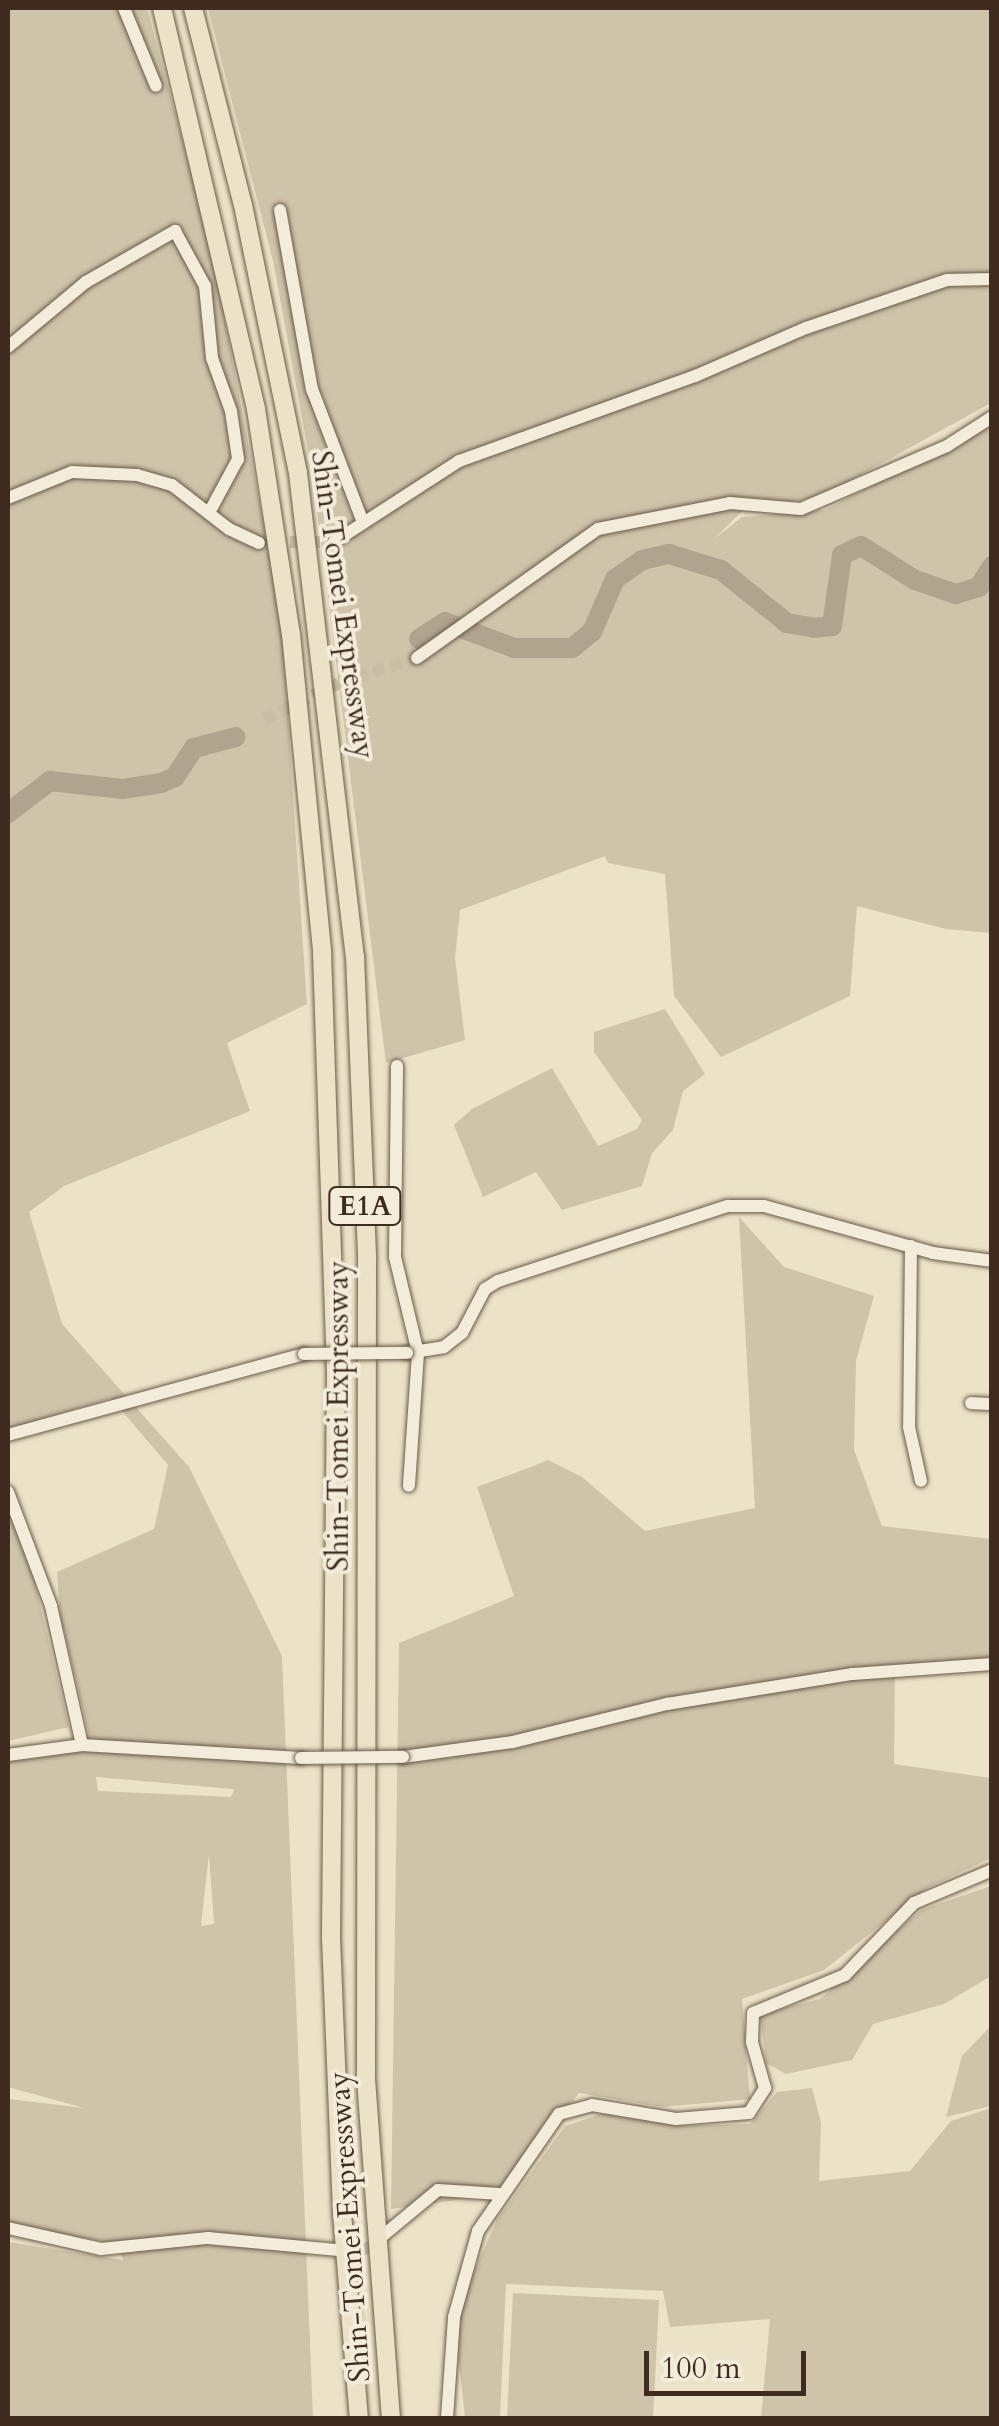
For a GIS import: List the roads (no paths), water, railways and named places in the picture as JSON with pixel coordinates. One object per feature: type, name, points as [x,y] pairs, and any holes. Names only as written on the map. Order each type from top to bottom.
[{"type":"highway","name":"Shin-Tomei Expressway","points":[[162,8],[256,408],[291,634],[322,952],[336,1372],[331,1938],[342,2213],[359,2418]]},
{"type":"highway","name":"Shin-Tomei Expressway","points":[[194,8],[243,205],[298,474],[355,956],[367,1296],[366,2079],[391,2418]]},
{"type":"street","points":[[124,8],[156,86]]},
{"type":"street","points":[[280,210],[312,389],[362,520]]},
{"type":"street","points":[[8,347],[86,282],[175,231],[205,286],[212,358],[231,411],[238,459],[210,511]]},
{"type":"street","points":[[334,542],[362,520],[459,461],[695,376],[806,328],[948,280],[992,279]]},
{"type":"street","points":[[417,658],[598,529],[730,503],[801,510],[947,446],[992,417]]},
{"type":"street","points":[[8,498],[72,472],[137,475],[172,485],[259,543]]},
{"type":"street","points":[[397,1066],[395,1256],[413,1353],[409,1486]]},
{"type":"street","points":[[8,1435],[304,1354],[413,1353],[444,1347],[462,1333],[484,1288],[498,1281],[728,1206],[764,1206],[912,1246],[992,1260]]},
{"type":"street","points":[[912,1246],[909,1427],[921,1481]]},
{"type":"street","points":[[970,1403],[992,1404]]},
{"type":"street","points":[[8,1492],[24,1522],[51,1606],[82,1745]]},
{"type":"street","points":[[8,1755],[82,1745],[301,1758],[403,1757],[513,1742],[666,1704],[853,1674],[992,1664]]},
{"type":"street","points":[[447,2418],[454,2317],[478,2231],[559,2114],[592,2104],[676,2119],[750,2113],[766,2088],[752,2042],[753,2012],[769,2001],[831,1983],[872,1953],[914,1903],[992,1870]]},
{"type":"street","points":[[380,2238],[438,2190],[500,2194]]},
{"type":"street","points":[[8,2228],[101,2249],[208,2238],[338,2250]]},
{"type":"waterway","points":[[419,639],[445,622],[514,648],[572,648],[592,632],[615,579],[642,560],[669,554],[721,570],[787,623],[814,628],[832,626],[842,555],[861,546],[915,580],[956,594],[979,587],[992,566]]},
{"type":"waterway","points":[[8,813],[50,781],[123,789],[161,783],[175,777],[194,748],[236,737]]},
{"type":"tunnel","points":[[272,542],[334,542]]},
{"type":"tunnel","points":[[264,719],[339,683],[417,658]]},
{"type":"tunnel","points":[[341,2251],[369,2248],[380,2238]]}]
